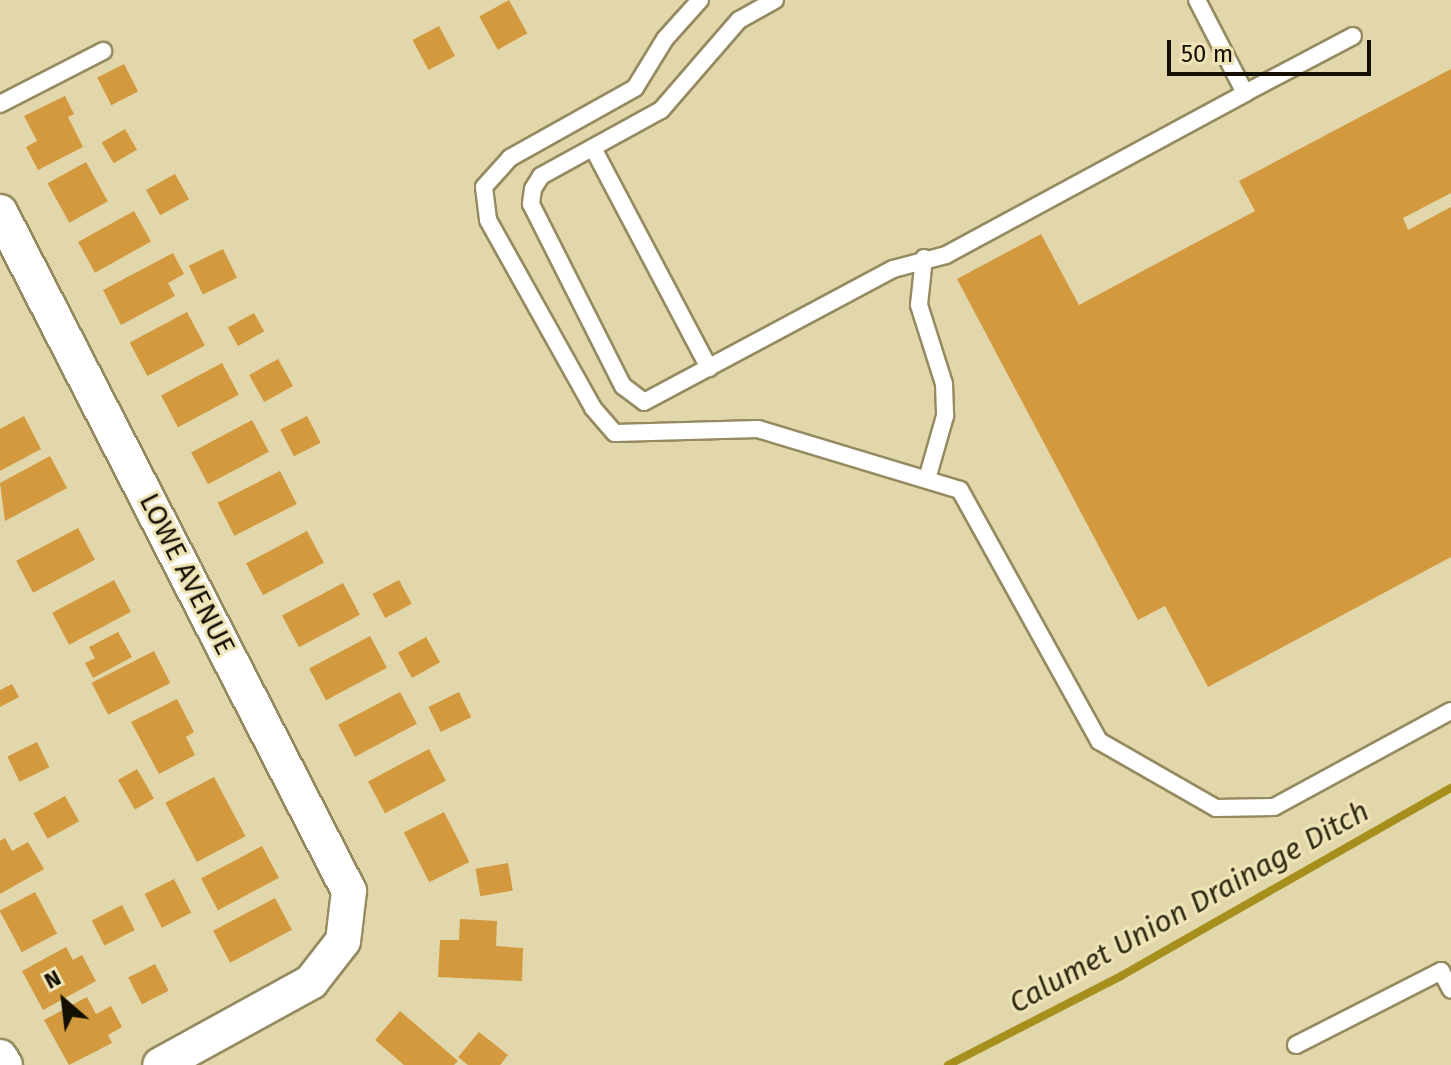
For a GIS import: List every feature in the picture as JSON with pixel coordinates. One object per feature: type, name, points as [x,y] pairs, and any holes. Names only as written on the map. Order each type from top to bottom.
[{"type":"street","name":"LOWE AVENUE","points":[[0,212],[344,877],[351,905],[343,941],[311,982],[160,1065]]},
{"type":"street","points":[[0,1057],[5,1065]]},
{"type":"lane","points":[[700,0],[665,39],[635,88],[510,158],[484,187],[488,220],[593,408],[615,433],[758,429],[960,490],[1099,741],[1216,808],[1274,807],[1451,711]]},
{"type":"lane","points":[[775,0],[739,20],[661,110],[541,176],[531,204],[623,386],[644,402],[893,269],[924,258],[946,255],[1353,36]]},
{"type":"lane","points":[[1197,0],[1245,93]]},
{"type":"lane","points":[[0,104],[103,51]]},
{"type":"lane","points":[[593,148],[709,368]]},
{"type":"lane","points":[[924,258],[919,305],[944,384],[945,416],[927,479]]},
{"type":"lane","points":[[1296,1045],[1446,968],[1451,990]]},
{"type":"building","points":[[509,0],[527,33],[498,50],[479,16]]},
{"type":"building","points":[[439,26],[455,56],[428,70],[413,40]]},
{"type":"building","points":[[124,64],[138,92],[111,105],[97,78]]},
{"type":"building","points":[[1451,69],[1451,193],[1403,218],[1408,230],[1451,207],[1451,557],[1208,687],[1165,606],[1138,620],[957,279],[1041,234],[1079,305],[1255,211],[1239,181]]},
{"type":"building","points":[[65,96],[74,114],[68,117],[83,147],[38,170],[26,147],[37,141],[24,116]]},
{"type":"building","points":[[125,129],[137,150],[114,163],[102,142]]},
{"type":"building","points":[[86,162],[108,201],[69,223],[48,183]]},
{"type":"building","points":[[175,174],[189,199],[160,215],[146,190]]},
{"type":"building","points":[[134,211],[151,242],[95,273],[78,242]]},
{"type":"building","points":[[223,249],[237,278],[203,294],[189,266]]},
{"type":"building","points":[[173,253],[184,274],[168,283],[175,296],[121,325],[103,290]]},
{"type":"building","points":[[187,312],[205,346],[147,376],[130,343]]},
{"type":"building","points":[[254,313],[264,331],[238,346],[228,328]]},
{"type":"building","points":[[278,359],[293,386],[264,402],[249,375]]},
{"type":"building","points":[[222,363],[239,395],[178,427],[161,395]]},
{"type":"building","points":[[24,416],[41,449],[0,471],[0,429]]},
{"type":"building","points":[[307,416],[321,443],[294,456],[280,430]]},
{"type":"building","points":[[252,420],[269,452],[208,484],[191,452]]},
{"type":"building","points":[[50,456],[67,488],[5,521],[0,483]]},
{"type":"building","points":[[280,471],[297,504],[234,536],[218,503]]},
{"type":"building","points":[[78,528],[95,560],[33,593],[16,561]]},
{"type":"building","points":[[307,531],[324,563],[263,595],[246,563]]},
{"type":"building","points":[[114,580],[131,612],[69,645],[52,613]]},
{"type":"building","points":[[399,580],[412,604],[385,618],[373,594]]},
{"type":"building","points":[[343,583],[360,615],[299,647],[282,615]]},
{"type":"building","points":[[118,632],[132,657],[93,678],[85,663],[95,658],[89,647]]},
{"type":"building","points":[[370,636],[387,668],[326,700],[309,668]]},
{"type":"building","points":[[426,637],[440,662],[412,678],[398,653]]},
{"type":"building","points":[[154,651],[170,683],[108,715],[92,683]]},
{"type":"building","points":[[12,684],[19,697],[0,707],[0,690]]},
{"type":"building","points":[[400,692],[417,724],[355,757],[338,725]]},
{"type":"building","points":[[459,692],[471,717],[441,732],[428,707]]},
{"type":"building","points":[[177,699],[194,732],[186,737],[195,755],[159,774],[131,722]]},
{"type":"building","points":[[37,742],[49,767],[20,782],[7,756]]},
{"type":"building","points":[[429,749],[446,781],[385,813],[368,781]]},
{"type":"building","points":[[137,769],[154,798],[135,809],[118,780]]},
{"type":"building","points":[[214,777],[245,836],[197,862],[165,803]]},
{"type":"building","points":[[65,796],[79,821],[48,839],[34,813]]},
{"type":"building","points":[[444,812],[469,862],[429,882],[404,832]]},
{"type":"building","points":[[5,838],[12,851],[28,842],[44,869],[0,894],[0,841]]},
{"type":"building","points":[[262,846],[279,878],[218,910],[201,878]]},
{"type":"building","points":[[508,863],[513,891],[480,896],[476,869]]},
{"type":"building","points":[[174,879],[191,913],[162,928],[145,894]]},
{"type":"building","points":[[35,892],[57,933],[22,952],[0,911]]},
{"type":"building","points":[[275,898],[292,930],[230,963],[213,931]]},
{"type":"building","points":[[122,905],[135,930],[104,945],[92,920]]},
{"type":"building","points":[[460,919],[497,921],[496,946],[523,948],[522,981],[438,977],[440,940],[459,940]]},
{"type":"building","points":[[66,947],[73,960],[82,955],[96,981],[43,1010],[22,971]]},
{"type":"building","points":[[155,964],[169,991],[142,1004],[128,978]]},
{"type":"building","points":[[87,997],[96,1014],[111,1006],[122,1027],[108,1035],[112,1043],[69,1065],[44,1020]]},
{"type":"building","points":[[400,1011],[458,1061],[454,1065],[404,1065],[375,1040]]},
{"type":"building","points":[[479,1032],[508,1055],[500,1065],[468,1065],[458,1057]]},
{"type":"waterway","name":"Calumet Union Drainage Ditch","points":[[948,1065],[1121,976],[1451,788]]}]
